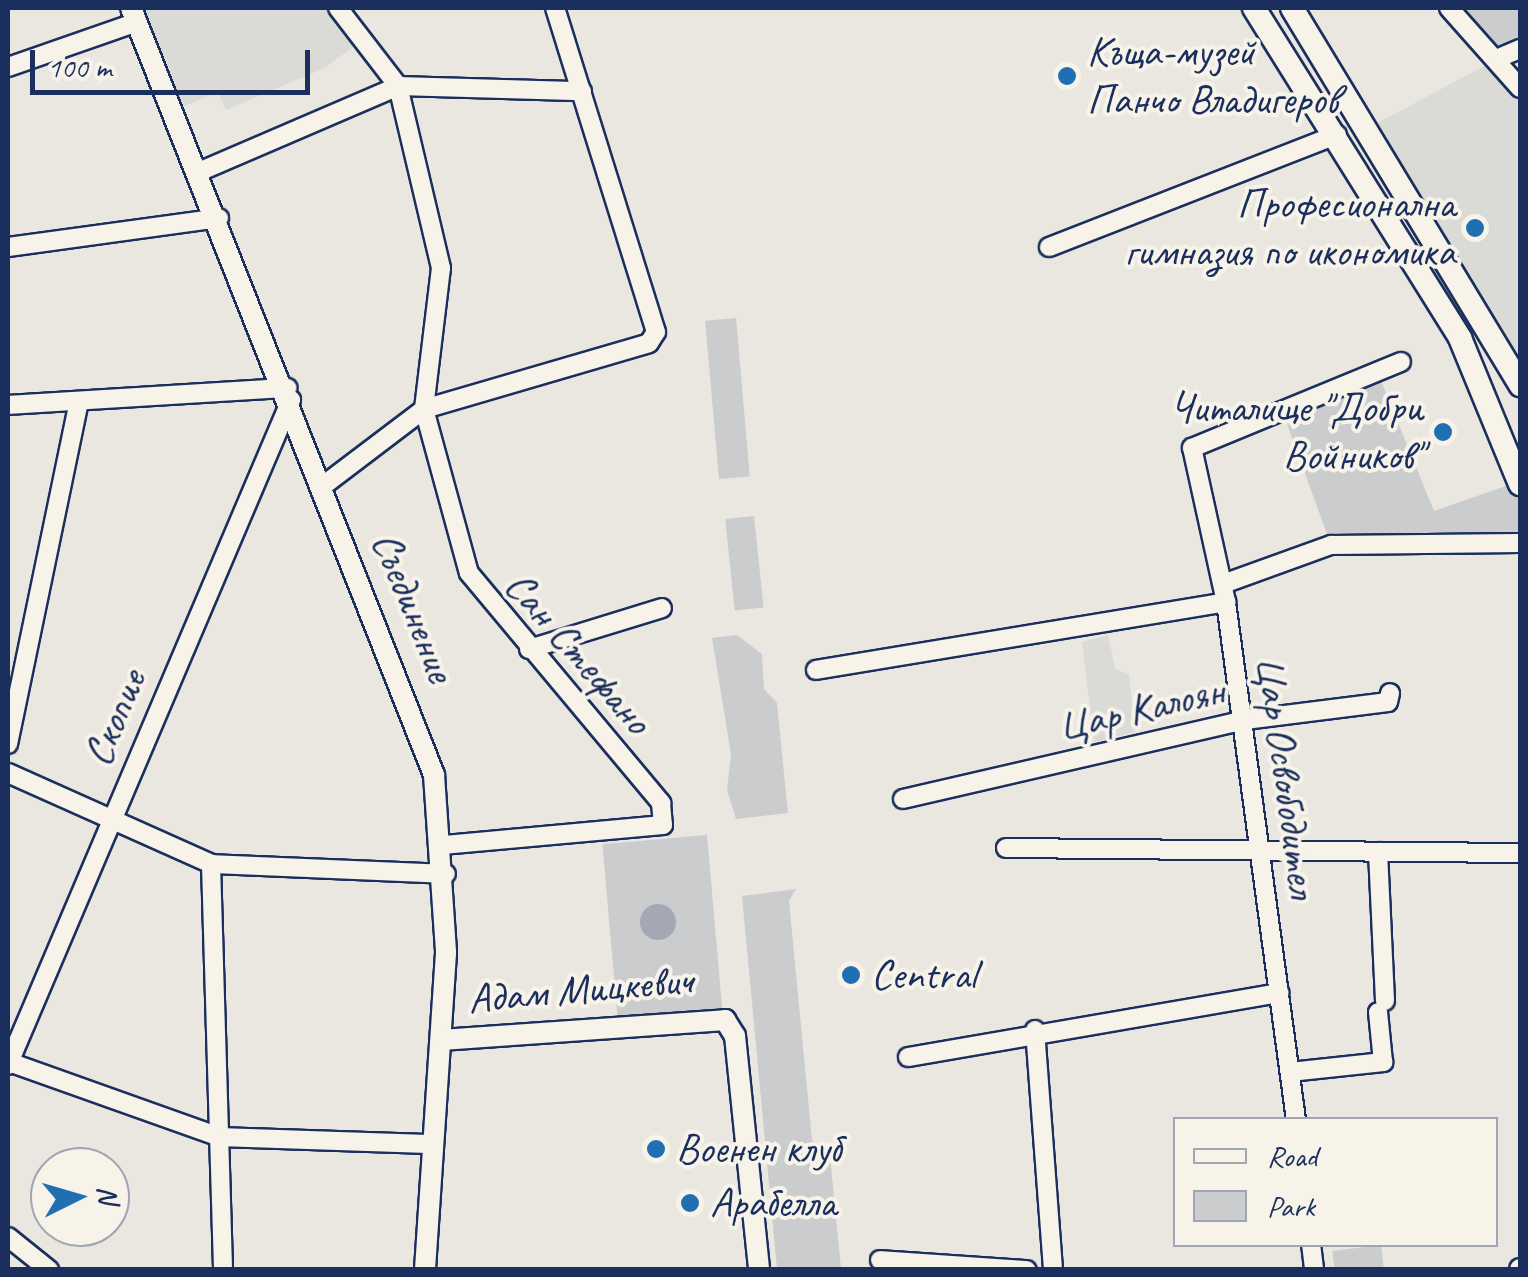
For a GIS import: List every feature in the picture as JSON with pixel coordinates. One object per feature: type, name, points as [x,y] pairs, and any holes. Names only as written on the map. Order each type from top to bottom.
[{"type":"main road","points":[[1254,8],[1460,338],[1520,484]]},
{"type":"main road","points":[[1292,8],[1520,385]]},
{"type":"street","name":"Сан Стефано","points":[[338,8],[398,86],[442,268],[424,409],[468,573],[661,803],[663,825],[445,845]]},
{"type":"street","points":[[324,485],[424,409],[648,343],[656,332],[555,8]]},
{"type":"street","points":[[1448,8],[1501,56],[1520,88]]},
{"type":"street","points":[[8,67],[134,15]]},
{"type":"street","name":"Съединение","points":[[134,15],[220,218],[423,734],[445,845],[446,874],[441,1040],[425,1270]]},
{"type":"street","points":[[1501,56],[1520,48]]},
{"type":"street","points":[[201,171],[398,86],[582,90]]},
{"type":"street","points":[[1050,247],[1336,136]]},
{"type":"street","points":[[8,247],[220,218]]},
{"type":"street","name":"Цар Освободител","points":[[1296,1117],[1244,720],[1224,593],[1192,448],[1401,362]]},
{"type":"street","points":[[8,405],[289,394]]},
{"type":"street","name":"Скопие","points":[[8,1063],[289,394]]},
{"type":"street","points":[[8,744],[78,402]]},
{"type":"street","points":[[816,670],[1224,593],[1331,545],[1520,543]]},
{"type":"street","points":[[529,650],[662,608]]},
{"type":"street","name":"Цар Калоян","points":[[903,798],[1244,720],[1388,702],[1390,693]]},
{"type":"street","points":[[8,773],[211,864],[446,874]]},
{"type":"street","points":[[1006,848],[1261,844],[1378,852],[1520,853]]},
{"type":"street","points":[[1290,1072],[1383,1062],[1378,852]]},
{"type":"street","points":[[211,864],[223,1270]]},
{"type":"street","points":[[908,1057],[1035,1030],[1280,993]]},
{"type":"street","name":"Адам Мицкевич","points":[[441,1040],[725,1020],[736,1036],[758,1270]]},
{"type":"street","points":[[1035,1030],[1054,1270]]},
{"type":"street","points":[[8,1063],[220,1137],[434,1144]]},
{"type":"street","points":[[8,1237],[49,1270]]},
{"type":"street","points":[[880,1260],[1027,1270]]},
{"type":"shaded area","points":[[131,8],[338,8],[362,40],[325,68],[226,110],[218,92],[175,110]]},
{"type":"shaded area","name":"Професионална гимназия по икономика","points":[[1501,57],[1520,88],[1520,385],[1368,128]]},
{"type":"shaded area","points":[[1108,635],[1115,669],[1129,674],[1135,732],[1094,742],[1082,642]]},
{"type":"shaded area","points":[[658,904],[671,909],[676,922],[671,935],[658,940],[645,935],[640,922],[645,909]]},
{"type":"green space","points":[[1449,8],[1520,8],[1520,49],[1501,57]]},
{"type":"green space","points":[[736,318],[750,476],[719,479],[705,321]]},
{"type":"green space","points":[[1377,371],[1434,511],[1520,481],[1520,543],[1331,545],[1282,410]]},
{"type":"green space","points":[[754,516],[764,607],[735,611],[725,519]]},
{"type":"green space","points":[[737,635],[762,654],[764,689],[777,703],[788,813],[736,819],[727,790],[731,754],[712,638]]},
{"type":"green space","points":[[707,835],[723,1012],[618,1021],[602,844]]},
{"type":"green space","points":[[796,889],[789,901],[812,1140],[830,1156],[841,1269],[777,1269],[742,896]]},
{"type":"green space","points":[[1381,1247],[1384,1269],[1335,1270],[1332,1251]]},
{"type":"place","name":"Къща-музей Панчо Владигеров","points":[[1067,76]]},
{"type":"place","name":"Професионална гимназия по икономика","points":[[1475,228]]},
{"type":"place","name":"Читалище \"Добри Войников\"","points":[[1443,432]]},
{"type":"place","name":"Central","points":[[851,975]]},
{"type":"place","name":"Военен клуб","points":[[656,1149]]},
{"type":"place","name":"Арабелла","points":[[690,1203]]}]
